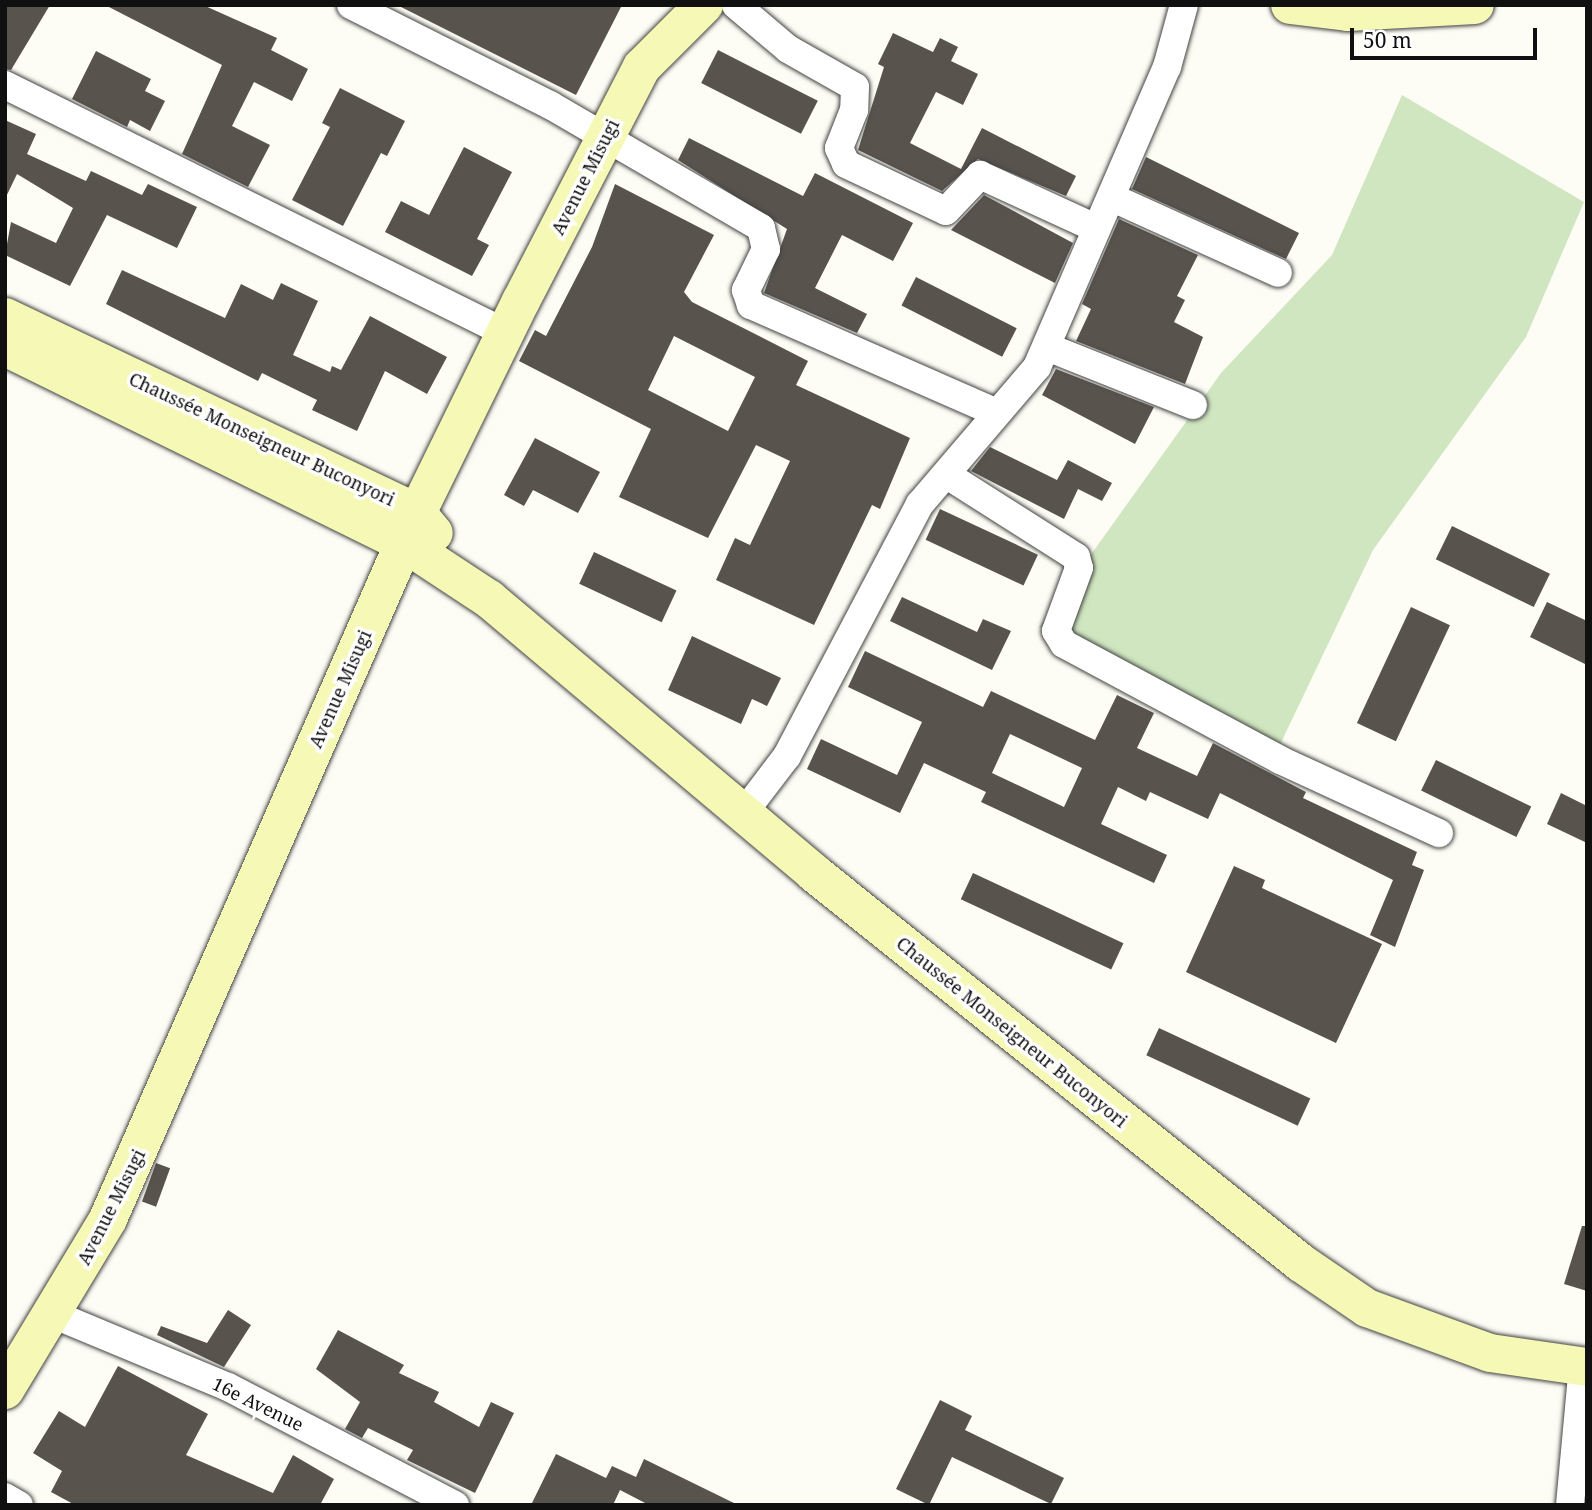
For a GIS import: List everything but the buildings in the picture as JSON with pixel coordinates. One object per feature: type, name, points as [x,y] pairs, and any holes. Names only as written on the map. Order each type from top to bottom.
[{"type":"street","points":[[351,5],[605,138],[761,228],[766,249],[746,290],[751,305],[995,412]]},
{"type":"street","points":[[741,815],[787,756],[906,527],[995,412],[1025,388],[1047,347],[1095,228],[1112,198],[1167,67],[1184,5]]},
{"type":"street","points":[[1290,5],[1349,12],[1475,5]]},
{"type":"street","points":[[710,6],[855,87],[854,110],[839,148],[846,164],[946,211],[980,175],[1095,228]]},
{"type":"street","name":"Avenue Misugi","points":[[5,1391],[59,1307],[108,1219],[411,528],[605,138],[642,67],[710,6]]},
{"type":"street","points":[[5,85],[506,333]]},
{"type":"street","points":[[1112,198],[1278,273]]},
{"type":"street","name":"Chaussée Monseigneur Buconyori","points":[[5,317],[411,528],[741,815],[1301,1263],[1367,1308],[1490,1353],[1585,1366]]},
{"type":"street","name":"Chaussée Monseigneur Buconyori","points":[[5,347],[411,528]]},
{"type":"street","points":[[1047,347],[1192,405]]},
{"type":"street","points":[[947,475],[1076,557],[1079,568],[1056,631],[1064,644],[1280,760],[1439,833]]},
{"type":"street","name":"16e Avenue","points":[[59,1307],[228,1387],[420,1496],[455,1505]]},
{"type":"street","points":[[1570,1505],[1585,1366]]},
{"type":"street","points":[[5,1497],[19,1505]]},
{"type":"green space","points":[[1402,95],[1584,202],[1526,337],[1373,550],[1277,751],[1039,627],[1221,373],[1332,255]]}]
